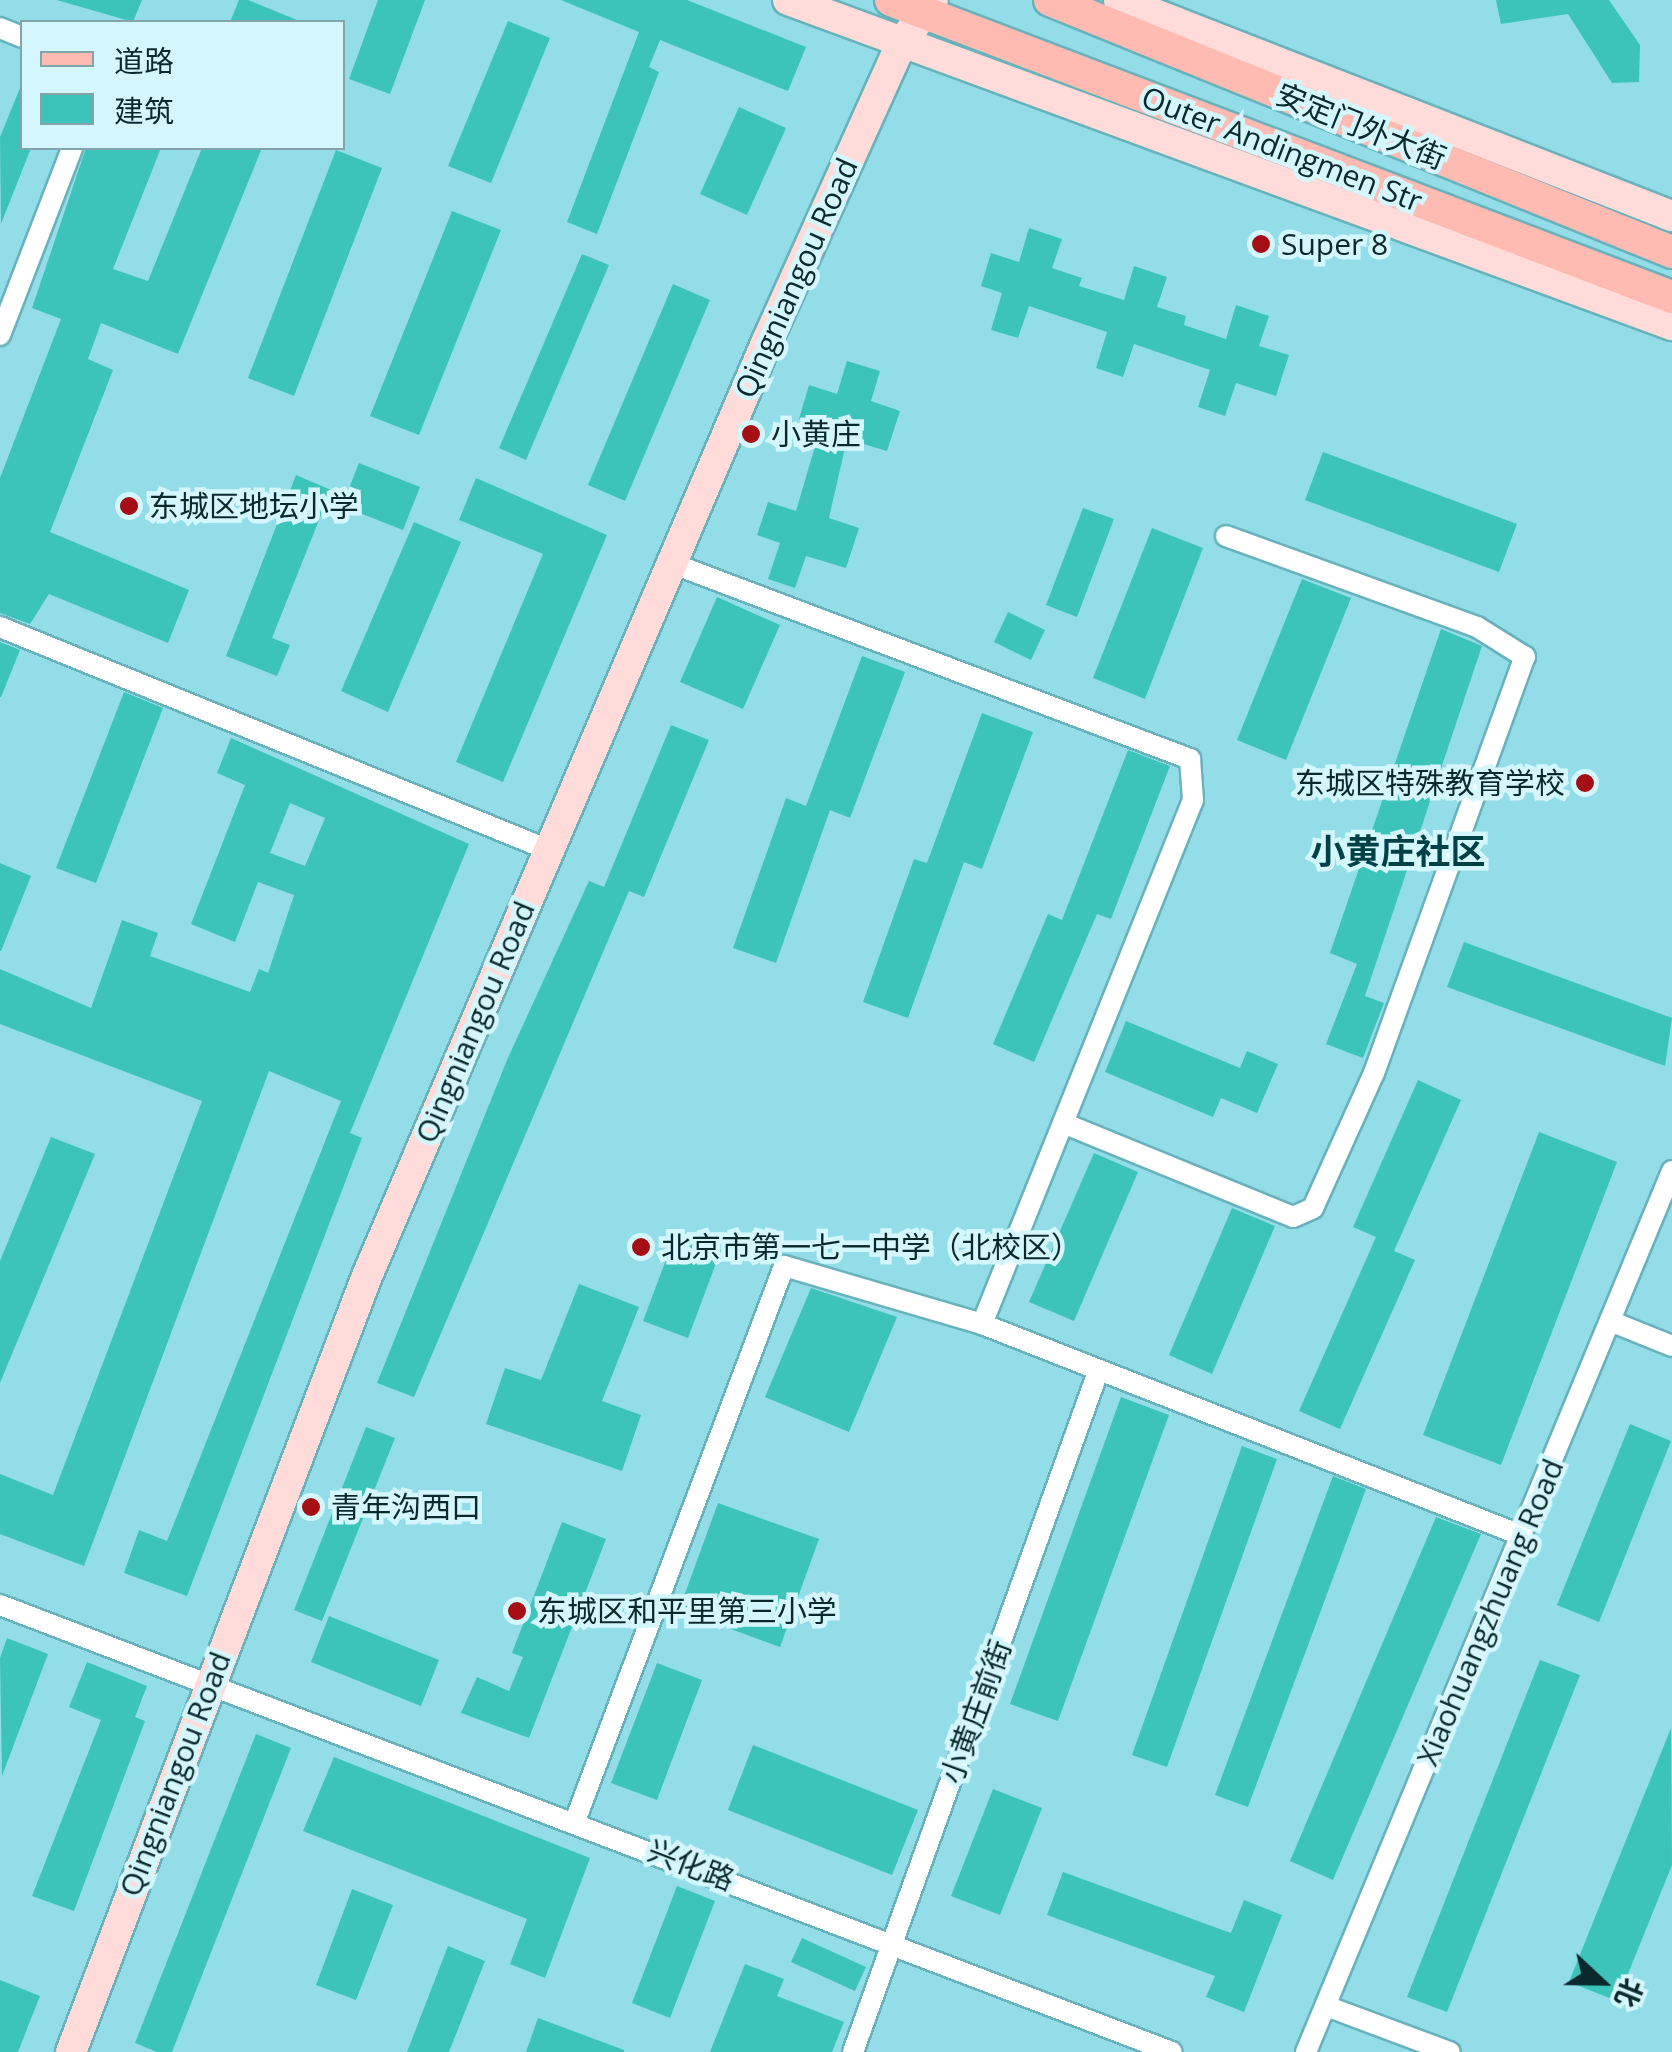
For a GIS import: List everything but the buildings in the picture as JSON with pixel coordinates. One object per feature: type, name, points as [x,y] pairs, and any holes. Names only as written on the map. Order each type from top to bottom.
[{"type":"main road","name":"Outer Andingmen Str","points":[[892,0],[930,7],[1672,297]]},
{"type":"main road","name":"安定门外大街","points":[[1050,0],[1672,252]]},
{"type":"street","points":[[788,0],[1672,324]]},
{"type":"street","points":[[1119,0],[1672,216]]},
{"type":"street","name":"Qingniangou Road","points":[[71,2052],[367,1276],[671,564],[900,44],[930,7]]},
{"type":"street","points":[[0,335],[71,150]]},
{"type":"street","points":[[1063,1124],[1293,1216],[1313,1208],[1374,1072],[1525,657],[1476,627],[1226,536]]},
{"type":"street","points":[[671,564],[1190,759],[1194,800],[982,1324]]},
{"type":"street","points":[[0,627],[549,850]]},
{"type":"street","name":"Xiaohuangzhuang Road","points":[[1306,2052],[1672,1170]]},
{"type":"street","points":[[574,1821],[784,1266],[982,1324],[1523,1536]]},
{"type":"street","points":[[1610,1321],[1672,1346]]},
{"type":"street","name":"小黄庄前街","points":[[853,2052],[1098,1372]]},
{"type":"street","name":"兴化路","points":[[0,1606],[894,1942],[1172,2052]]},
{"type":"street","points":[[1326,2006],[1450,2052]]},
{"type":"place","name":"Super 8","points":[[1261,244]]},
{"type":"place","name":"小黄庄","points":[[751,434]]},
{"type":"place","name":"东城区地坛小学","points":[[129,506]]},
{"type":"place","name":"东城区特殊教育学校","points":[[1585,783]]},
{"type":"place","name":"北京市第一七一中学（北校区）","points":[[641,1247]]},
{"type":"place","name":"青年沟西口","points":[[311,1507]]},
{"type":"place","name":"东城区和平里第三小学","points":[[517,1611]]},
{"type":"district","name":"小黄庄社区","points":[[1398,851]]}]
